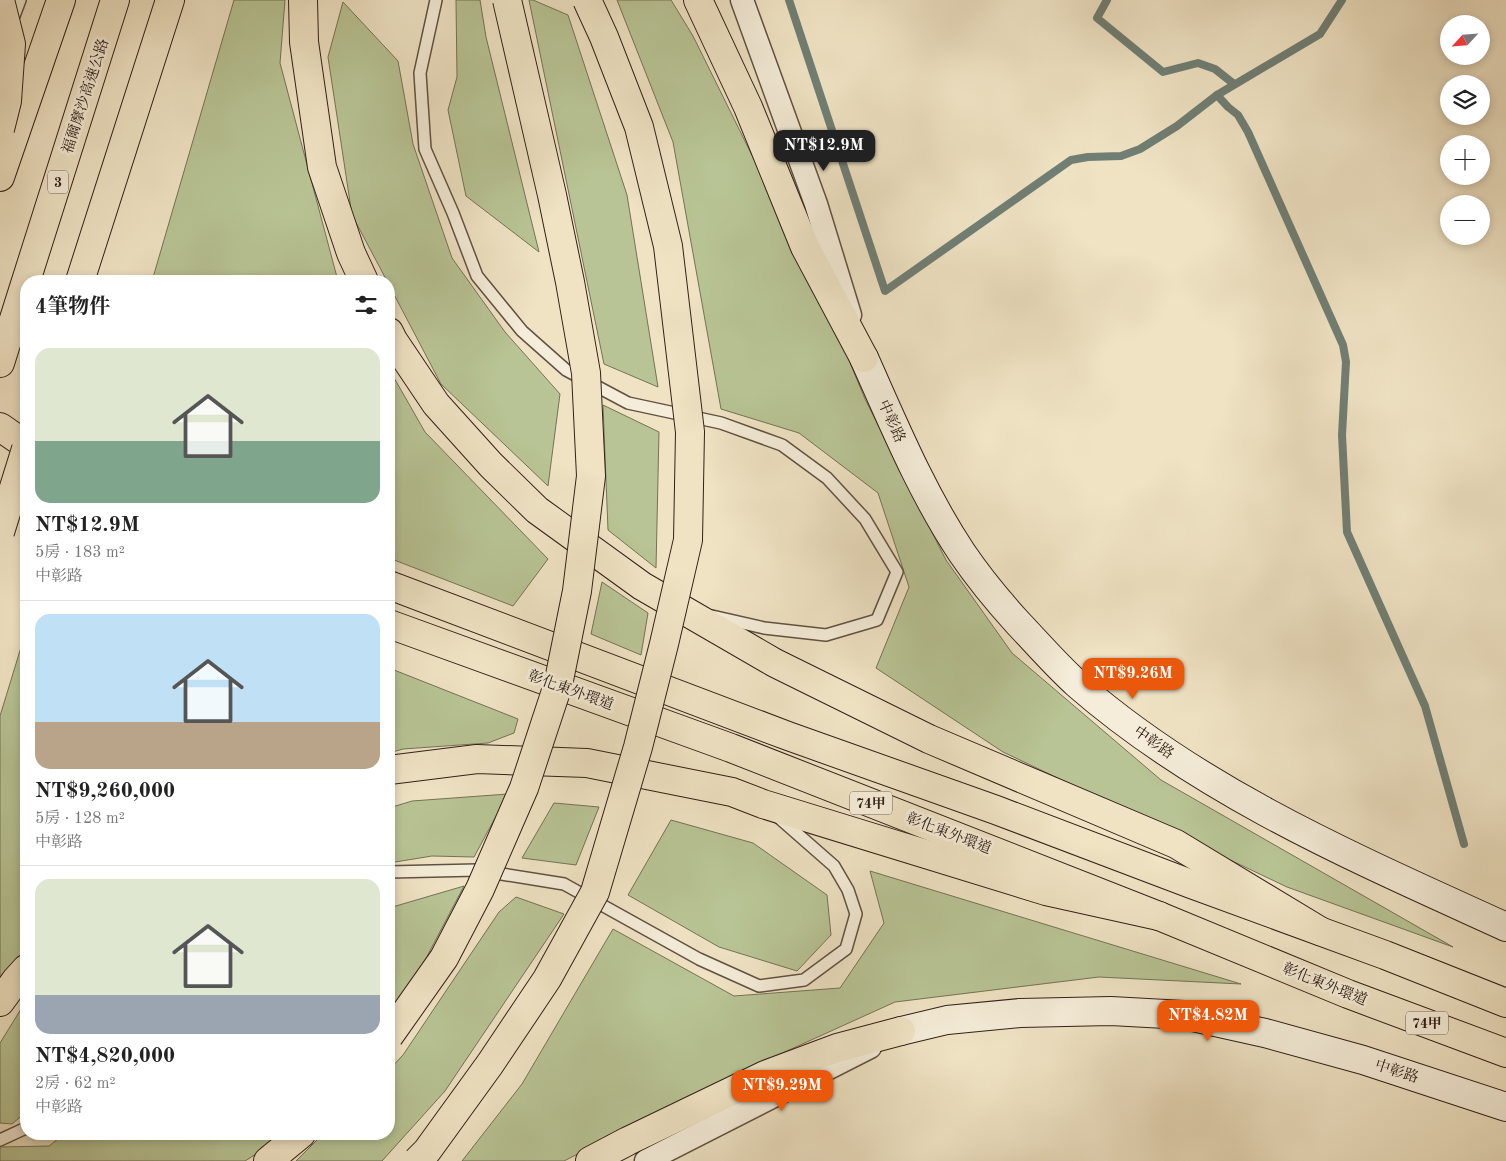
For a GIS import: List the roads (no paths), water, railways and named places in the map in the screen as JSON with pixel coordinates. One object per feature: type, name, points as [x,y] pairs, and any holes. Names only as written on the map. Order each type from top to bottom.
[{"type":"main road","points":[[0,0],[11,44],[6,101],[0,129]]},
{"type":"main road","points":[[0,177],[61,0]]},
{"type":"main road","name":"福爾摩沙高速公路","points":[[28,275],[115,0]]},
{"type":"main road","points":[[82,275],[170,0]]},
{"type":"main road","points":[[303,0],[304,42],[322,167],[351,253],[361,275]]},
{"type":"main road","points":[[395,1027],[444,958],[480,889],[524,788],[558,685],[576,591],[591,476],[586,373],[570,282],[507,0]]},
{"type":"main road","points":[[417,1161],[427,1151],[490,1064],[542,986],[595,892],[638,746],[688,540],[690,432],[668,246],[639,127],[604,36],[587,0]]},
{"type":"main road","points":[[698,0],[748,107],[805,246],[864,358]]},
{"type":"main road","name":"福爾摩沙高速公路","points":[[0,363],[20,300]]},
{"type":"main road","points":[[395,342],[436,404],[491,465],[537,510],[642,586],[776,663],[929,739],[1176,844],[1320,931]]},
{"type":"main road","points":[[0,428],[20,443]]},
{"type":"main road","points":[[0,438],[20,446]]},
{"type":"main road","points":[[0,532],[20,467]]},
{"type":"main road","points":[[0,478],[20,486]]},
{"type":"main road","points":[[0,486],[20,491]]},
{"type":"main road","name":"74甲","points":[[395,587],[770,729],[996,810],[1385,955],[1506,1002]]},
{"type":"main road","name":"彰化東外環道","points":[[395,626],[731,748],[1159,916],[1348,994],[1506,1053]]},
{"type":"main road","points":[[395,769],[477,759],[587,763],[732,792],[763,804],[1046,891],[1159,916]]},
{"type":"main road","points":[[0,1002],[20,976]]},
{"type":"main road","points":[[590,1161],[645,1132],[765,1075],[837,1048],[901,1031]]},
{"type":"main road","points":[[268,1161],[294,1140]]},
{"type":"street","points":[[742,0],[816,204],[864,358]]},
{"type":"street","name":"中彰路","points":[[864,358],[932,503],[962,554],[992,593],[1030,636],[1076,683],[1145,737],[1222,788],[1320,840],[1506,927]]},
{"type":"street","name":"中彰路","points":[[901,1031],[947,1020],[1020,1013],[1111,1012],[1184,1015],[1265,1033],[1354,1058],[1506,1107]]},
{"type":"street","points":[[646,1161],[901,1031]]},
{"type":"lane","points":[[0,54],[20,0]]},
{"type":"lane","points":[[436,0],[420,73],[425,148],[477,276],[522,331],[566,370],[628,403],[721,423],[782,445],[827,478],[864,519],[897,572],[877,620],[826,635],[764,628],[682,609]]},
{"type":"lane","points":[[395,872],[477,870],[564,884],[699,959],[759,986],[804,980],[846,949],[856,914],[848,890],[834,866],[763,804]]},
{"type":"lane","points":[[0,1140],[20,1131]]},
{"type":"waterway","points":[[789,0],[885,291],[1071,160],[1088,157],[1121,156],[1140,149],[1177,126],[1217,95],[1320,34],[1342,0]]},
{"type":"waterway","points":[[1107,0],[1097,18],[1163,72],[1198,63],[1215,69],[1234,84]]},
{"type":"waterway","points":[[1217,95],[1238,115],[1248,132],[1343,345],[1346,362],[1342,435],[1347,532],[1425,706],[1464,844]]}]
